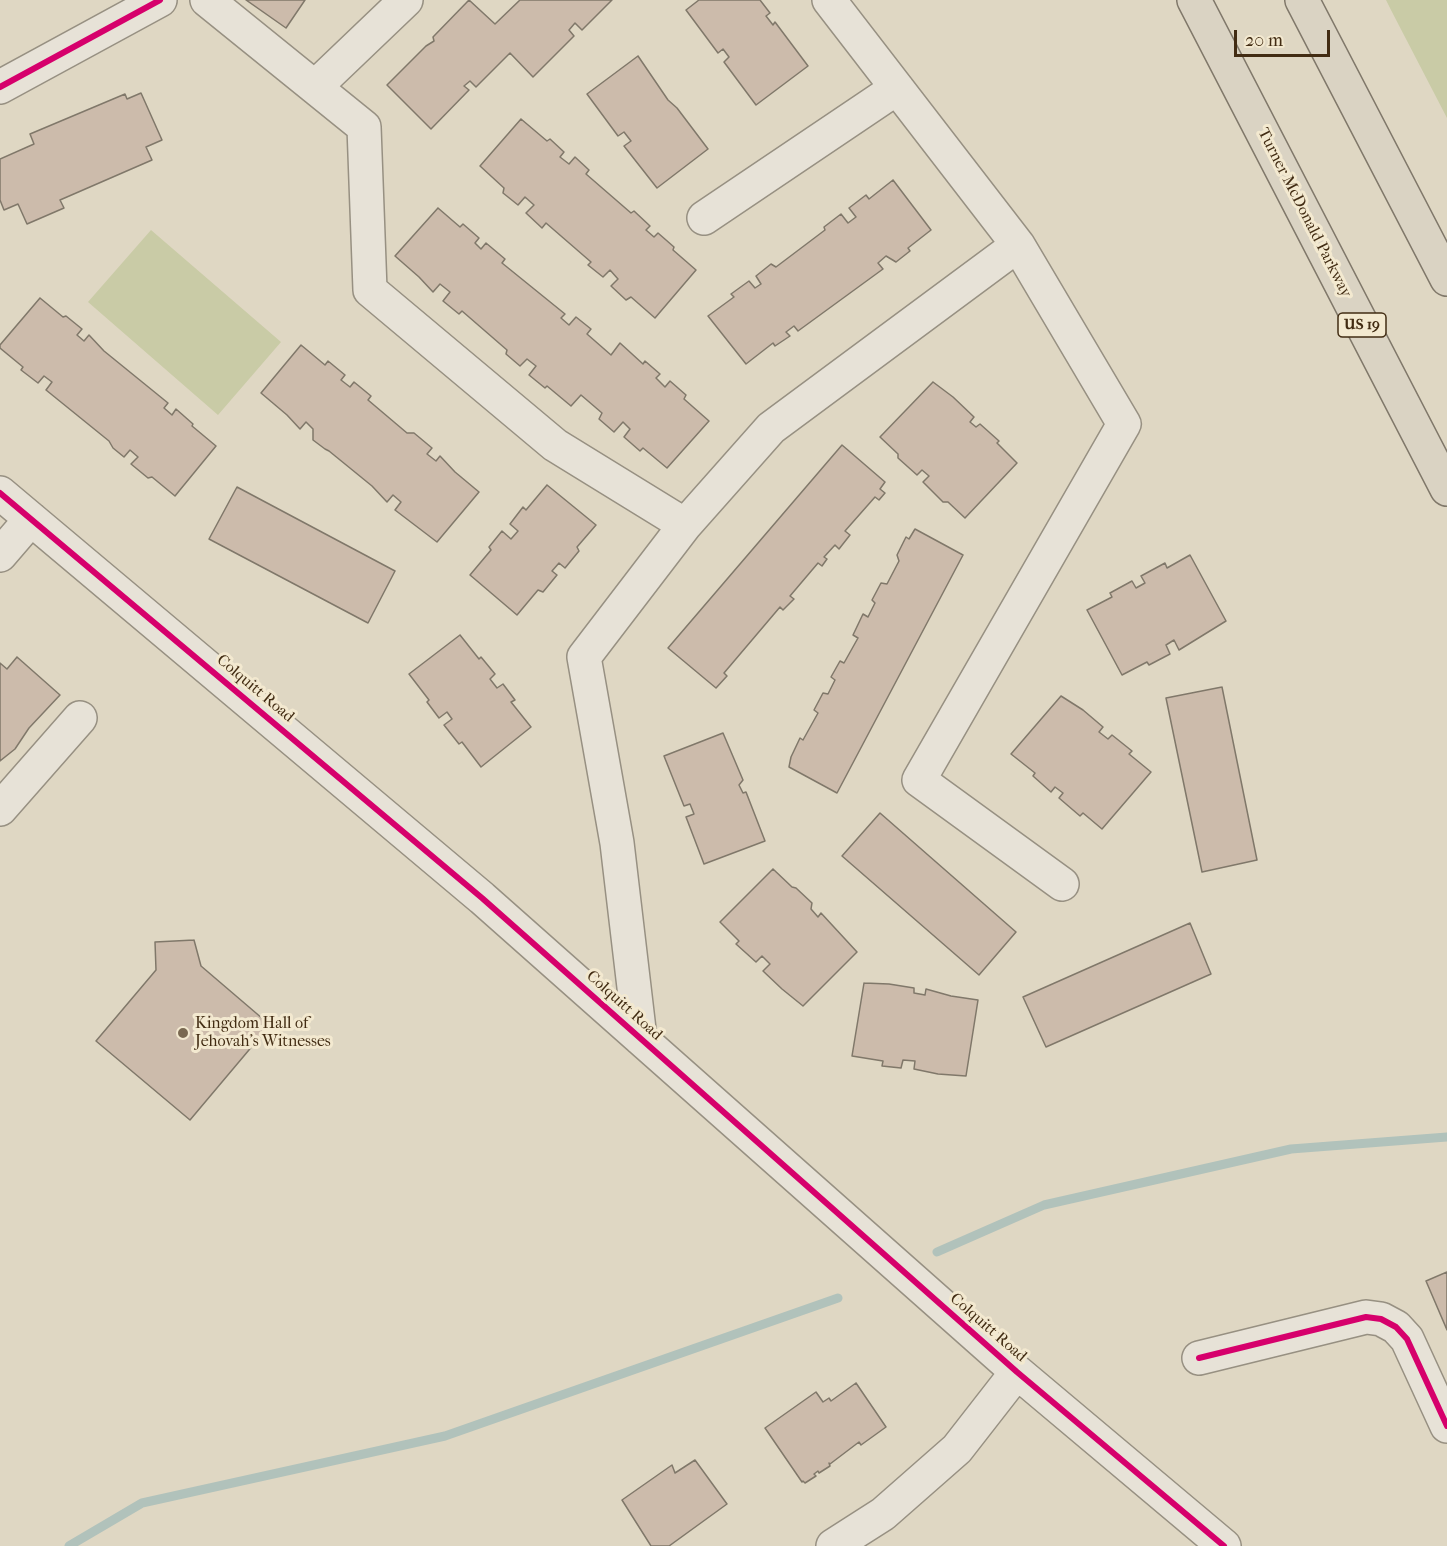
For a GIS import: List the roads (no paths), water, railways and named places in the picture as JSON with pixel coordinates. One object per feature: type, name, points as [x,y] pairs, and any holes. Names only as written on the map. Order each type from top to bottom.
[{"type":"highway","points":[[1184,0],[1277,161]]},
{"type":"highway","name":"Turner McDonald Parkway","points":[[1194,0],[1447,489]]},
{"type":"highway","points":[[1302,0],[1447,279]]},
{"type":"street","points":[[0,87],[160,0]]},
{"type":"street","points":[[207,0],[364,127],[370,290],[555,445],[685,525]]},
{"type":"street","points":[[315,87],[406,0]]},
{"type":"street","points":[[830,0],[1018,245],[1124,423],[919,780],[1062,884]]},
{"type":"street","points":[[704,218],[897,88]]},
{"type":"street","points":[[640,1038],[617,843],[584,657],[685,525],[771,428],[1018,245]]},
{"type":"street","name":"Colquitt Road","points":[[0,493],[482,898],[1017,1372],[1224,1546]]},
{"type":"street","points":[[0,555],[31,519]]},
{"type":"street","points":[[0,809],[80,718]]},
{"type":"street","points":[[1199,1358],[1366,1317],[1381,1319],[1396,1327],[1407,1339],[1447,1426]]},
{"type":"street","points":[[833,1546],[883,1514],[957,1449],[1017,1372]]},
{"type":"waterway","points":[[937,1252],[1044,1205],[1291,1149],[1447,1137]]},
{"type":"waterway","points":[[69,1546],[142,1503],[445,1436],[838,1298]]},
{"type":"place","name":"Kingdom Hall of Jehovah’s Witnesses","points":[[183,1033]]}]
